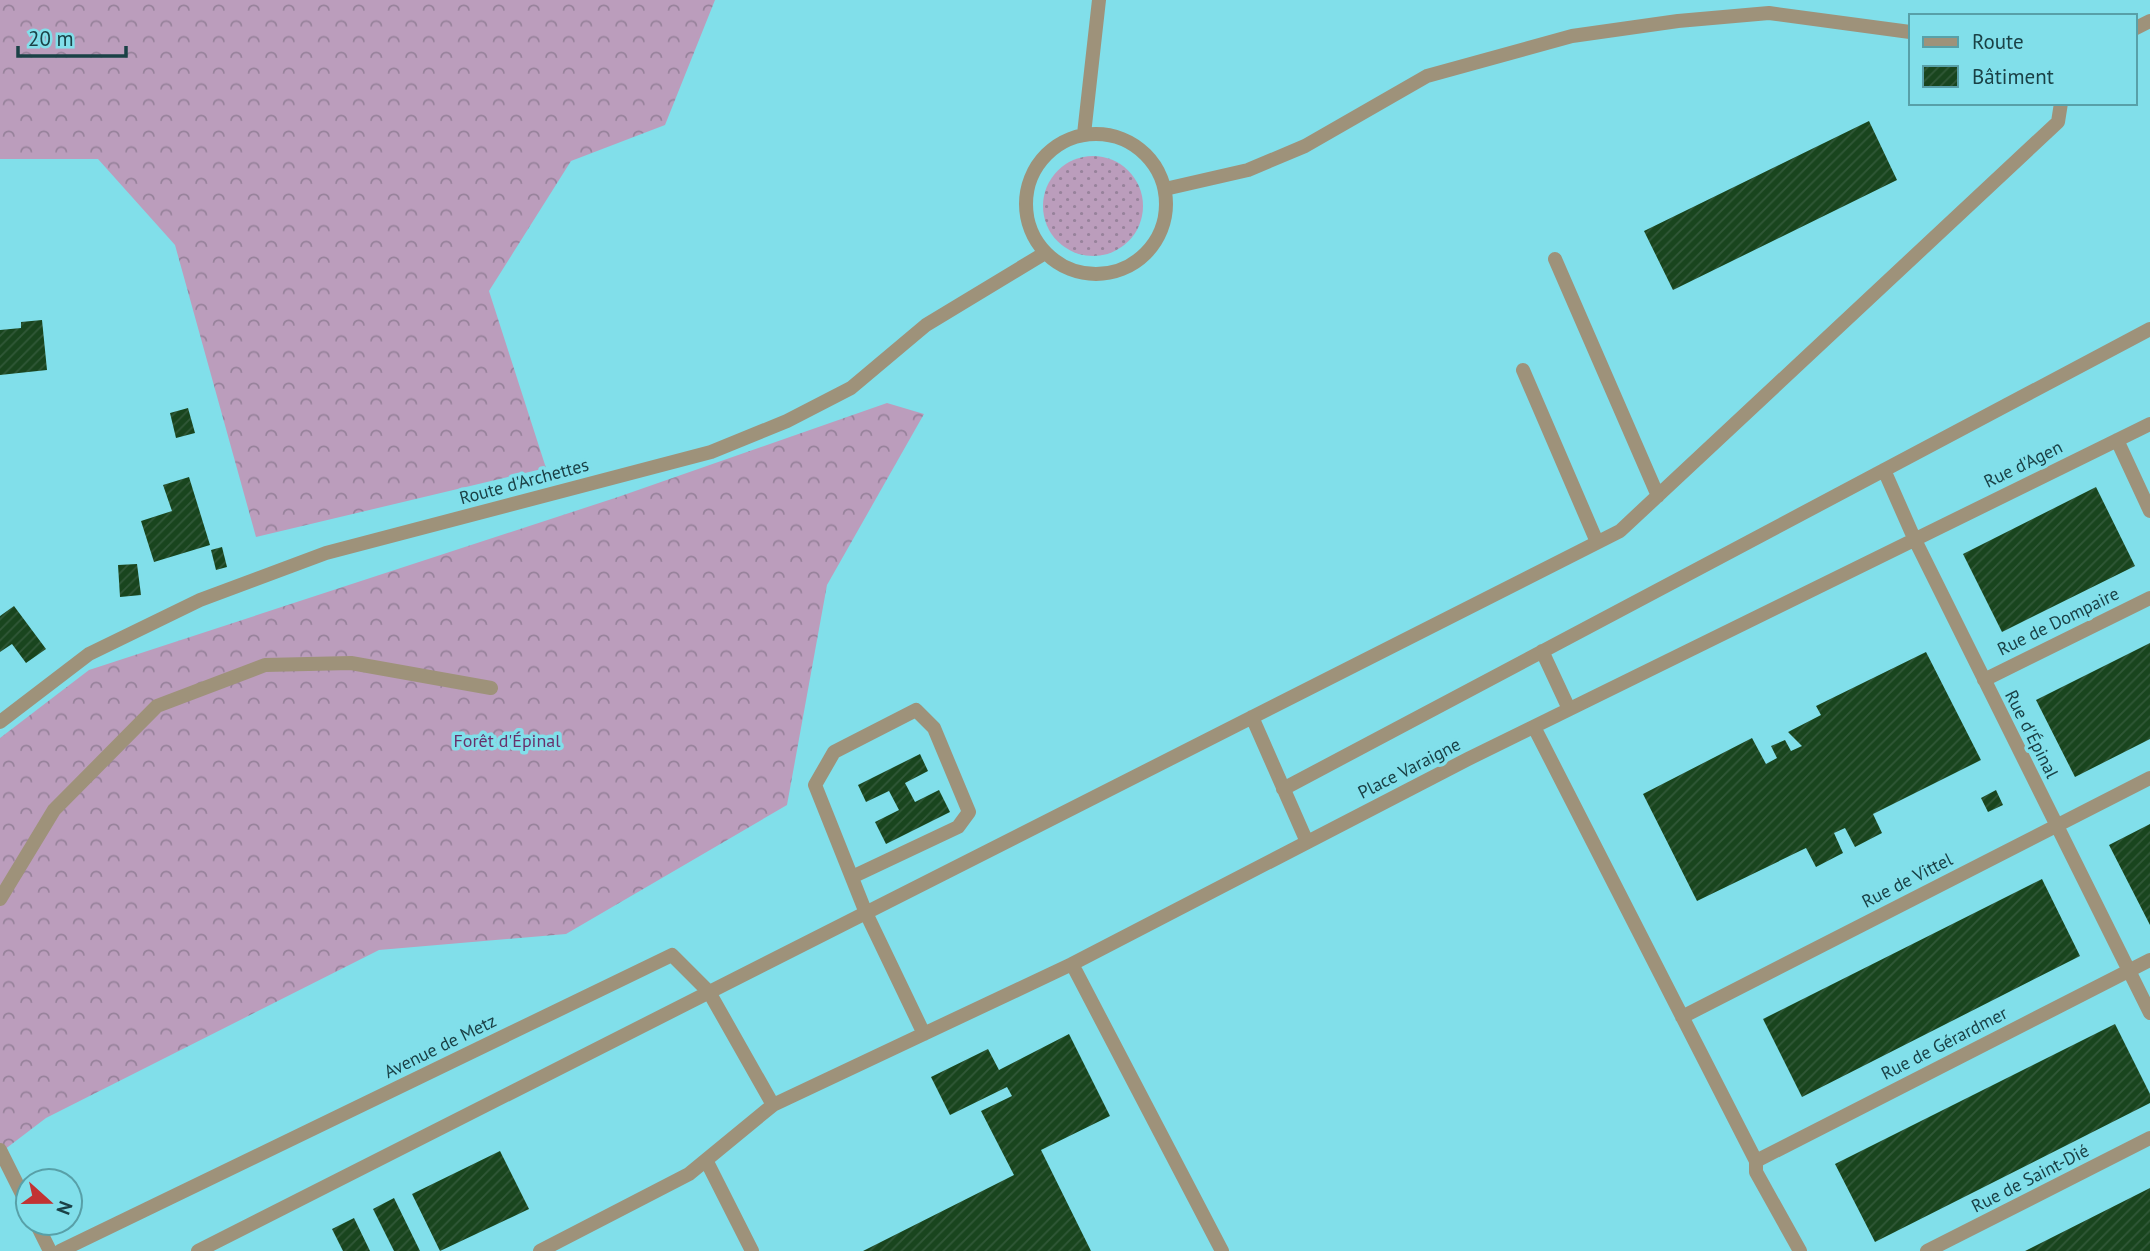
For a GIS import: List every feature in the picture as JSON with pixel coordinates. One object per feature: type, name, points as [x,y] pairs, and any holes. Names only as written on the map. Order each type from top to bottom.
[{"type":"street","points":[[1084,134],[1099,0]]},
{"type":"street","points":[[1165,189],[1248,170],[1305,146],[1427,76],[1572,36],[1678,21],[1769,13],[1909,32]]},
{"type":"street","points":[[198,1251],[1620,531],[2058,122],[2061,105]]},
{"type":"street","points":[[1102,133],[1122,138],[1140,148],[1153,162],[1165,189],[1166,216],[1154,245],[1135,263],[1109,274],[1086,274],[1069,269],[1045,253],[1026,216],[1028,186],[1037,165],[1058,144],[1084,134],[1102,133]]},
{"type":"street","name":"Route d'Archettes","points":[[0,722],[89,654],[200,600],[267,573],[326,553],[711,452],[788,421],[850,388],[926,325],[1045,253]]},
{"type":"street","points":[[1555,259],[1658,496]]},
{"type":"street","points":[[1283,789],[2150,329]]},
{"type":"street","points":[[1522,370],[1597,542]]},
{"type":"street","name":"Rue d'Agen","points":[[1914,538],[2150,424]]},
{"type":"street","points":[[2117,440],[2150,511]]},
{"type":"street","name":"Rue d'Épinal","points":[[1884,470],[1914,538],[2150,1013]]},
{"type":"street","name":"Place Varaigne","points":[[924,1034],[1072,964],[1569,709],[1914,538]]},
{"type":"street","name":"Rue de Dompaire","points":[[1984,680],[2150,598]]},
{"type":"street","points":[[1542,651],[1569,709]]},
{"type":"street","points":[[0,900],[54,810],[158,706],[265,665],[351,663],[491,688]]},
{"type":"street","points":[[540,1251],[689,1174],[773,1105],[924,1034],[866,913],[816,785],[834,752],[916,710],[934,728],[969,812],[958,827],[852,877]]},
{"type":"street","points":[[1252,717],[1307,842]]},
{"type":"street","points":[[1534,727],[1756,1161],[1756,1172],[1800,1251]]},
{"type":"street","name":"Rue de Vittel","points":[[1682,1017],[2150,778]]},
{"type":"street","name":"Avenue de Metz","points":[[60,1251],[673,955],[709,992],[773,1105]]},
{"type":"street","name":"Rue de Gérardmer","points":[[1756,1161],[2150,960]]},
{"type":"street","points":[[1072,964],[1222,1251]]},
{"type":"street","name":"Rue de Saint-Dié","points":[[1927,1251],[2150,1138]]},
{"type":"street","points":[[0,1150],[14,1178]]},
{"type":"street","points":[[706,1160],[752,1251]]},
{"type":"green space","points":[[0,0],[715,0],[665,125],[571,161],[489,291],[546,468],[256,537],[175,245],[98,159],[0,159]]},
{"type":"green space","points":[[1093,156],[1121,164],[1135,178],[1143,206],[1135,234],[1121,248],[1093,256],[1065,248],[1051,234],[1043,206],[1051,178],[1065,164]]},
{"type":"green space","name":"Forêt d'Épinal","points":[[887,403],[924,414],[827,585],[787,805],[566,934],[379,950],[46,1118],[0,1153],[0,738],[89,670],[618,497]]},
{"type":"building","points":[[1869,121],[1897,180],[1673,290],[1644,231]]},
{"type":"building","points":[[42,320],[47,370],[0,375],[0,330],[21,328],[21,322]]},
{"type":"building","points":[[188,408],[195,433],[176,438],[170,413]]},
{"type":"building","points":[[189,477],[210,545],[154,562],[141,521],[172,511],[163,485]]},
{"type":"building","points":[[2096,487],[2135,566],[2002,632],[1963,554]]},
{"type":"building","points":[[222,547],[227,567],[216,570],[211,550]]},
{"type":"building","points":[[137,564],[141,595],[120,597],[118,565]]},
{"type":"building","points":[[14,606],[46,649],[26,663],[12,644],[0,652],[0,616]]},
{"type":"building","points":[[2150,643],[2150,739],[2075,777],[2036,700]]},
{"type":"building","points":[[1926,652],[1981,760],[1873,814],[1882,833],[1855,847],[1845,828],[1834,833],[1843,853],[1816,867],[1806,848],[1697,901],[1643,794],[1752,738],[1766,764],[1777,758],[1771,746],[1785,740],[1791,751],[1802,746],[1788,732],[1821,715],[1816,706]]},
{"type":"building","points":[[920,754],[928,771],[905,783],[915,802],[939,790],[950,812],[886,844],[875,822],[899,810],[889,791],[866,802],[858,785]]},
{"type":"building","points":[[1996,790],[2003,805],[1988,812],[1981,798]]},
{"type":"building","points":[[2150,824],[2150,925],[2109,845]]},
{"type":"building","points":[[2042,879],[2080,956],[1802,1097],[1763,1019]]},
{"type":"building","points":[[2115,1024],[2150,1094],[2150,1103],[1875,1242],[1835,1164]]},
{"type":"building","points":[[1069,1034],[1110,1116],[1041,1150],[1091,1251],[863,1251],[1014,1175],[981,1111],[1012,1096],[1007,1087],[950,1115],[931,1077],[988,1049],[999,1070]]},
{"type":"building","points":[[500,1151],[529,1209],[440,1251],[412,1194]]},
{"type":"building","points":[[2150,1188],[2150,1251],[2025,1251]]},
{"type":"building","points":[[394,1198],[420,1251],[394,1251],[373,1209]]},
{"type":"building","points":[[354,1218],[370,1251],[343,1251],[332,1229]]}]
